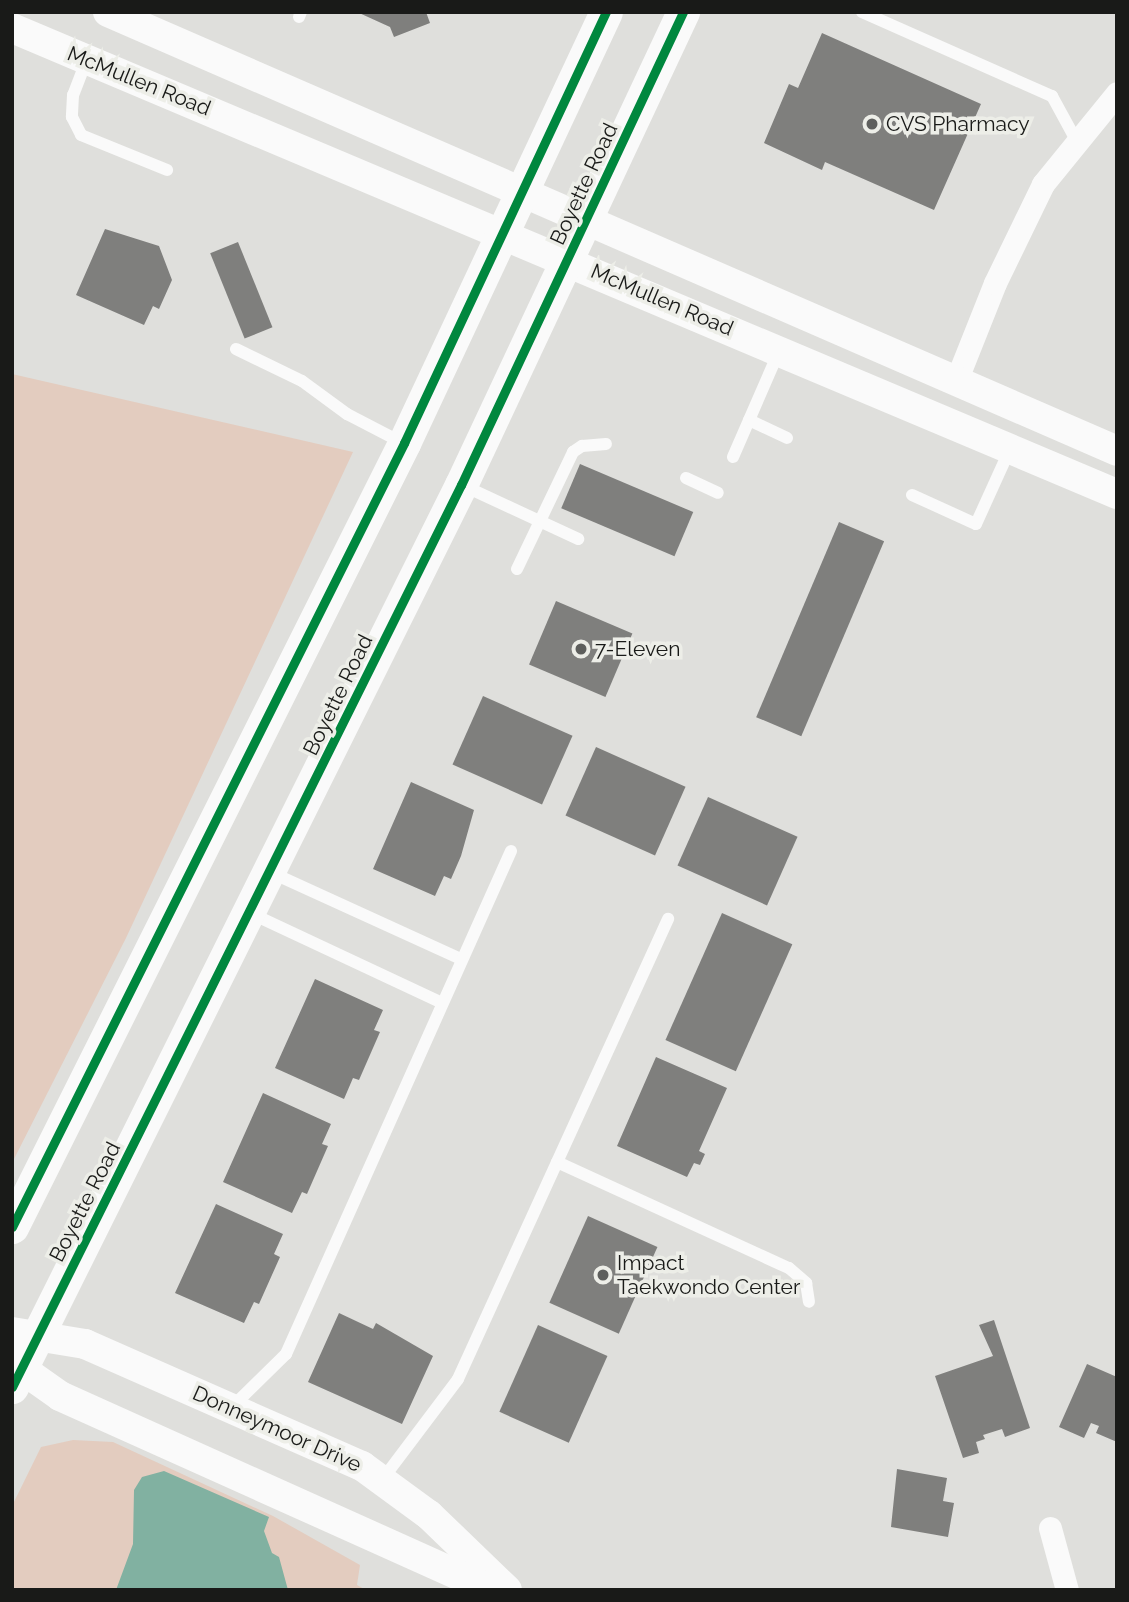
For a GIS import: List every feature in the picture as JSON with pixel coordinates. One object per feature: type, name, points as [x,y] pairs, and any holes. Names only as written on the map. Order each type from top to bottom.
[{"type":"main road","points":[[12,1227],[404,443],[606,12]]},
{"type":"main road","name":"Boyette Road","points":[[15,1372],[25,1334],[249,913],[461,485],[683,12]]},
{"type":"street","name":"McMullen Road","points":[[108,12],[1117,451]]},
{"type":"street","name":"McMullen Road","points":[[12,29],[504,232],[1117,494]]},
{"type":"street","points":[[956,381],[1025,219],[1076,140],[1117,93]]},
{"type":"street","name":"Donneymoor Drive","points":[[25,1334],[85,1344],[321,1445],[382,1480],[429,1515],[507,1590]]},
{"type":"street","points":[[15,1372],[60,1396],[491,1590]]},
{"type":"street","points":[[1050,1528],[1068,1590]]},
{"type":"lane","points":[[862,12],[1052,96],[1076,140]]},
{"type":"lane","points":[[87,59],[73,95],[72,117],[81,135],[167,170]]},
{"type":"lane","points":[[236,349],[302,380],[347,414],[404,443]]},
{"type":"lane","points":[[733,457],[779,350]]},
{"type":"lane","points":[[749,420],[787,438]]},
{"type":"lane","points":[[517,569],[573,452],[582,446],[606,444]]},
{"type":"lane","points":[[912,495],[976,524],[1010,449]]},
{"type":"lane","points":[[686,478],[718,493]]},
{"type":"lane","points":[[461,485],[578,539]]},
{"type":"lane","points":[[232,1408],[286,1354],[511,851]]},
{"type":"lane","points":[[270,872],[461,958]]},
{"type":"lane","points":[[249,913],[442,1003]]},
{"type":"lane","points":[[382,1480],[458,1379],[668,919]]},
{"type":"lane","points":[[557,1162],[789,1268],[806,1283],[809,1302]]},
{"type":"shaded area","points":[[12,374],[353,452],[126,938],[12,1163]]},
{"type":"shaded area","points":[[73,1440],[113,1442],[273,1516],[360,1565],[357,1585],[366,1590],[12,1590],[12,1506],[41,1447]]},
{"type":"shaded area","points":[[164,1471],[269,1517],[264,1531],[272,1553],[279,1557],[288,1590],[116,1590],[133,1544],[134,1490],[142,1477]]},
{"type":"building","points":[[357,12],[426,12],[430,23],[394,37],[390,27]]},
{"type":"building","name":"CVS Pharmacy","points":[[822,33],[981,104],[934,210],[825,162],[822,170],[764,143],[789,84],[798,88]]},
{"type":"building","points":[[105,229],[159,246],[172,280],[159,309],[153,306],[144,325],[76,295]]},
{"type":"building","points":[[238,242],[272,327],[245,339],[210,253]]},
{"type":"building","points":[[580,464],[693,512],[674,556],[561,508]]},
{"type":"building","points":[[839,522],[884,541],[801,736],[756,717]]},
{"type":"building","name":"7-Eleven","points":[[556,601],[632,633],[605,697],[529,665]]},
{"type":"building","points":[[483,696],[573,736],[542,804],[452,765]]},
{"type":"building","points":[[596,747],[686,787],[655,855],[565,816]]},
{"type":"building","points":[[411,782],[474,810],[461,856],[451,879],[444,876],[435,896],[373,869]]},
{"type":"building","points":[[708,797],[798,837],[767,905],[677,866]]},
{"type":"building","points":[[722,913],[792,944],[736,1071],[665,1040]]},
{"type":"building","points":[[315,979],[383,1010],[374,1030],[380,1032],[359,1080],[353,1078],[344,1099],[275,1068]]},
{"type":"building","points":[[656,1057],[727,1088],[699,1151],[705,1154],[700,1165],[694,1163],[687,1177],[617,1146]]},
{"type":"building","points":[[263,1093],[331,1124],[322,1144],[328,1146],[307,1194],[302,1192],[292,1213],[223,1182]]},
{"type":"building","points":[[216,1204],[283,1234],[274,1254],[280,1257],[259,1304],[254,1302],[244,1323],[175,1293]]},
{"type":"building","name":"Impact Taekwondo Center","points":[[588,1216],[657,1247],[619,1334],[549,1303]]},
{"type":"building","points":[[339,1313],[373,1329],[376,1323],[433,1356],[402,1424],[308,1382]]},
{"type":"building","points":[[994,1320],[1030,1428],[1005,1437],[1002,1429],[983,1435],[985,1439],[976,1442],[979,1453],[963,1458],[935,1376],[993,1356],[979,1325]]},
{"type":"building","points":[[538,1325],[607,1356],[569,1443],[499,1412]]},
{"type":"building","points":[[1087,1364],[1117,1377],[1117,1442],[1096,1433],[1099,1426],[1091,1423],[1084,1438],[1059,1427]]},
{"type":"building","points":[[897,1469],[947,1478],[943,1501],[954,1503],[948,1537],[891,1527]]},
{"type":"cycle path","points":[[12,1227],[404,443],[606,12]]},
{"type":"cycle path","points":[[12,1387],[461,485],[683,12]]},
{"type":"place","name":"CVS Pharmacy","points":[[872,124]]},
{"type":"place","name":"7-Eleven","points":[[581,649]]},
{"type":"place","name":"Impact Taekwondo Center","points":[[603,1275]]}]
